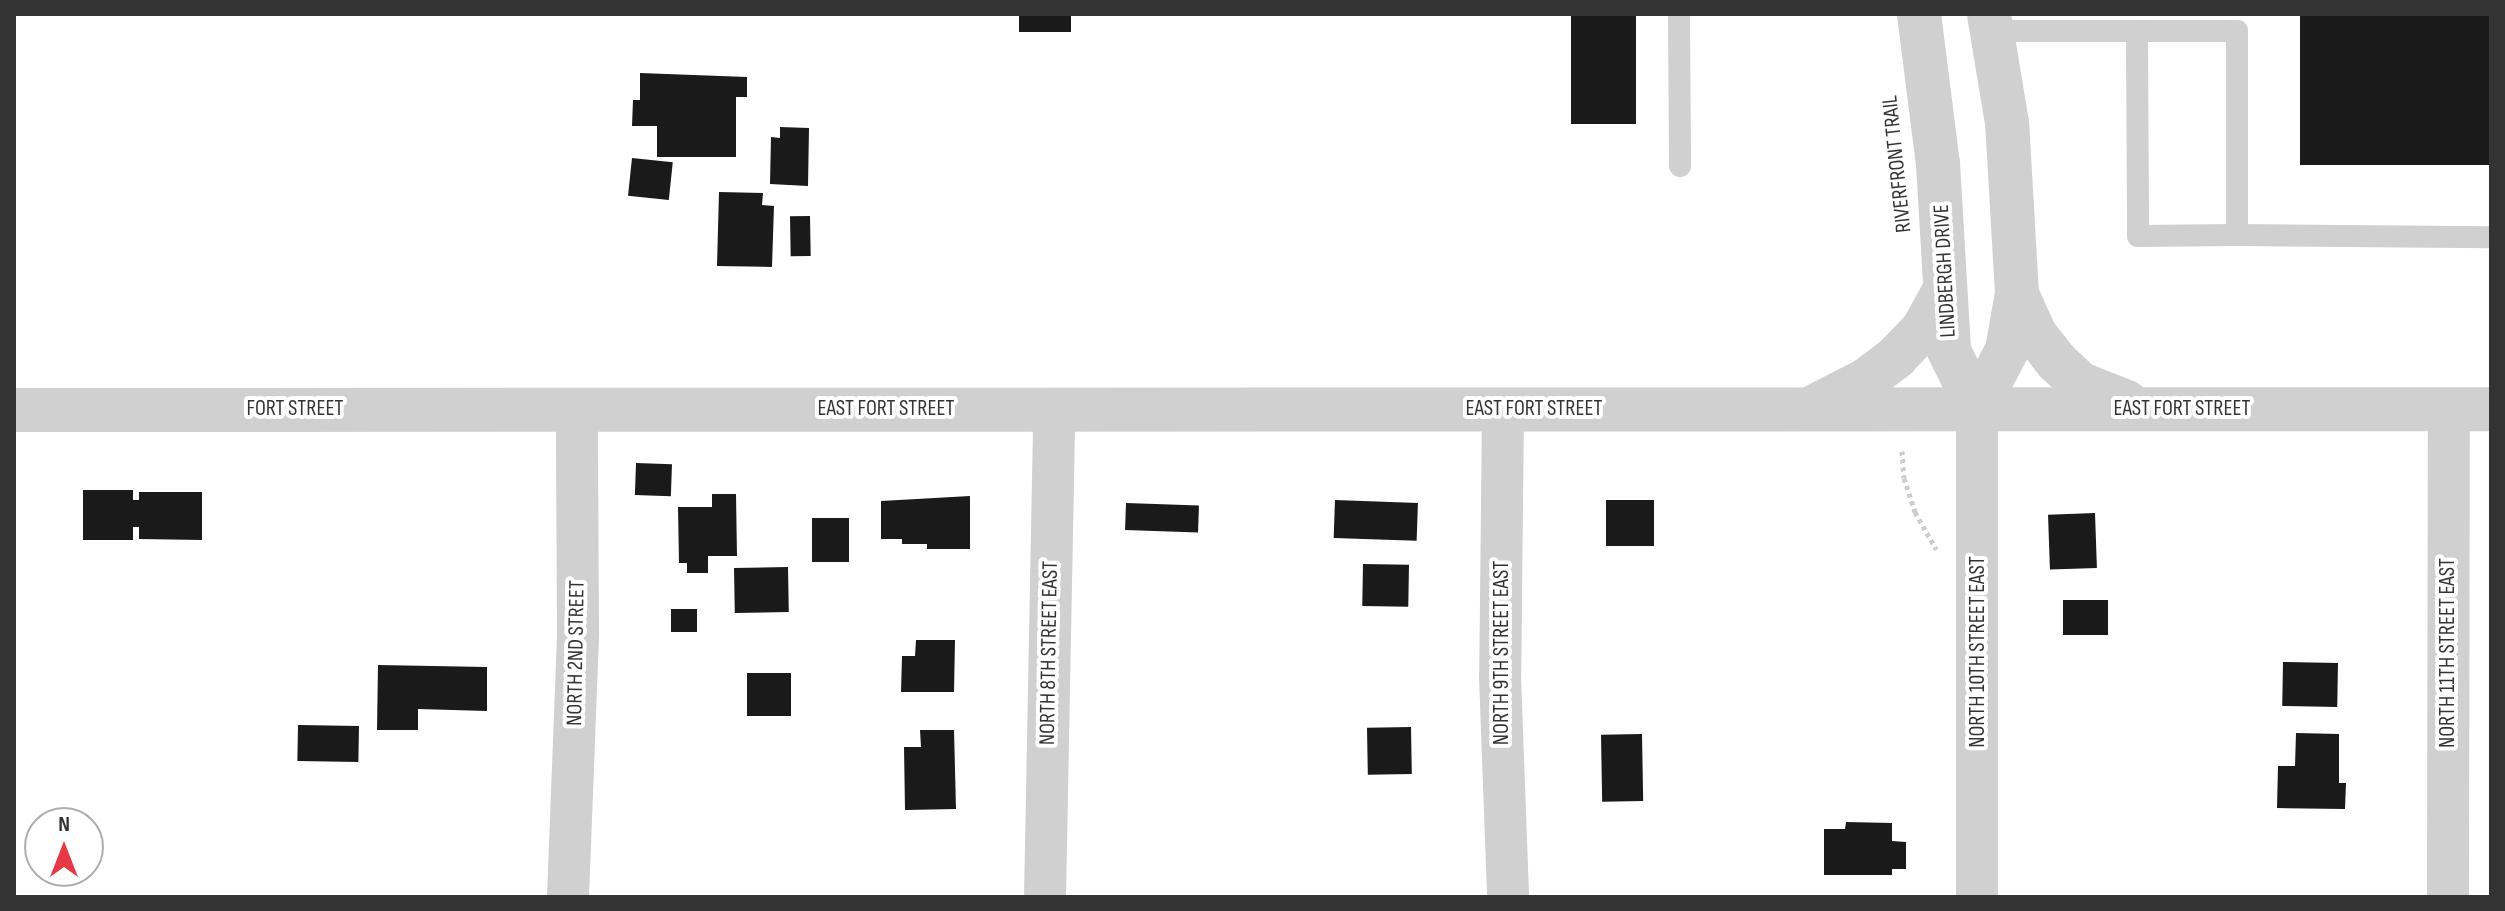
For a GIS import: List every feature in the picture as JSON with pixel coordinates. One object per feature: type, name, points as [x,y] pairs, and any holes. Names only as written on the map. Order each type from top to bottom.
[{"type":"street","name":"LINDBERGH DRIVE","points":[[1919,14],[1938,164],[1949,351],[1977,407]]},
{"type":"street","points":[[1977,407],[2007,350],[2017,294],[2007,123],[1991,22]]},
{"type":"street","points":[[1804,410],[1866,380],[1896,357],[1923,329],[1944,291]]},
{"type":"street","points":[[2017,294],[2035,334],[2081,384],[2113,399],[2157,409]]},
{"type":"street","name":"NORTH 10TH STREET EAST","points":[[1977,407],[1977,897]]},
{"type":"street","name":"EAST FORT STREET","points":[[577,409],[2470,409]]},
{"type":"street","name":"FORT STREET","points":[[14,410],[577,409]]},
{"type":"street","name":"NORTH 2ND STREET","points":[[568,897],[578,633],[577,409]]},
{"type":"street","name":"NORTH 8TH STREET EAST","points":[[1045,897],[1054,409]]},
{"type":"street","name":"NORTH 9TH STREET EAST","points":[[1503,409],[1500,676],[1508,897]]},
{"type":"street","name":"NORTH 11TH STREET EAST","points":[[2448,897],[2470,409]]},
{"type":"lane","points":[[1679,14],[1680,166]]},
{"type":"lane","points":[[1991,22],[2137,31],[2237,31],[2237,235]]},
{"type":"lane","points":[[2137,31],[2138,236],[2491,237]]},
{"type":"building","points":[[1019,14],[1071,14],[1071,32],[1019,32]]},
{"type":"building","points":[[1571,14],[1636,14],[1636,124],[1571,124]]},
{"type":"building","points":[[2300,14],[2491,14],[2491,165],[2300,165]]},
{"type":"building","points":[[640,73],[747,77],[747,97],[736,97],[736,157],[657,157],[657,126],[632,126],[633,100],[640,100]]},
{"type":"building","points":[[780,127],[809,128],[808,186],[770,184],[771,137],[780,138]]},
{"type":"building","points":[[632,158],[673,162],[669,200],[628,196]]},
{"type":"building","points":[[719,192],[763,193],[762,205],[774,206],[772,267],[717,266]]},
{"type":"building","points":[[790,216],[810,216],[811,256],[791,256]]},
{"type":"building","points":[[636,463],[672,464],[671,496],[635,495]]},
{"type":"building","points":[[83,490],[133,490],[133,500],[139,500],[139,492],[202,492],[202,540],[139,539],[139,527],[133,527],[133,540],[83,540]]},
{"type":"building","points":[[712,494],[736,494],[737,556],[708,556],[708,573],[687,573],[687,563],[679,563],[678,507],[712,507]]},
{"type":"building","points":[[970,496],[970,549],[927,549],[927,544],[902,544],[902,539],[881,539],[881,501]]},
{"type":"building","points":[[1335,500],[1418,503],[1417,541],[1334,538]]},
{"type":"building","points":[[1606,500],[1654,500],[1654,546],[1606,546]]},
{"type":"building","points":[[1126,503],[1199,506],[1198,533],[1125,530]]},
{"type":"building","points":[[2095,513],[2097,568],[2050,570],[2048,515]]},
{"type":"building","points":[[812,518],[849,518],[849,562],[812,562]]},
{"type":"building","points":[[1363,564],[1409,565],[1408,607],[1362,606]]},
{"type":"building","points":[[788,567],[789,612],[735,613],[734,568]]},
{"type":"building","points":[[2063,600],[2108,600],[2108,635],[2063,635]]},
{"type":"building","points":[[671,609],[697,609],[697,632],[671,632]]},
{"type":"building","points":[[916,640],[955,640],[954,692],[901,692],[902,656],[915,656]]},
{"type":"building","points":[[2283,662],[2338,663],[2337,707],[2282,706]]},
{"type":"building","points":[[378,665],[487,667],[487,711],[418,709],[418,730],[377,730]]},
{"type":"building","points":[[747,673],[791,673],[791,716],[747,716]]},
{"type":"building","points":[[298,725],[359,726],[358,762],[297,761]]},
{"type":"building","points":[[1411,727],[1412,774],[1368,775],[1367,728]]},
{"type":"building","points":[[920,730],[954,730],[956,809],[905,810],[904,747],[921,747]]},
{"type":"building","points":[[2296,733],[2339,734],[2339,783],[2346,783],[2345,809],[2277,808],[2278,766],[2295,766]]},
{"type":"building","points":[[1642,734],[1643,801],[1602,802],[1601,735]]},
{"type":"building","points":[[1846,822],[1892,823],[1892,841],[1906,842],[1906,869],[1892,869],[1892,875],[1824,875],[1824,829],[1845,829]]}]
